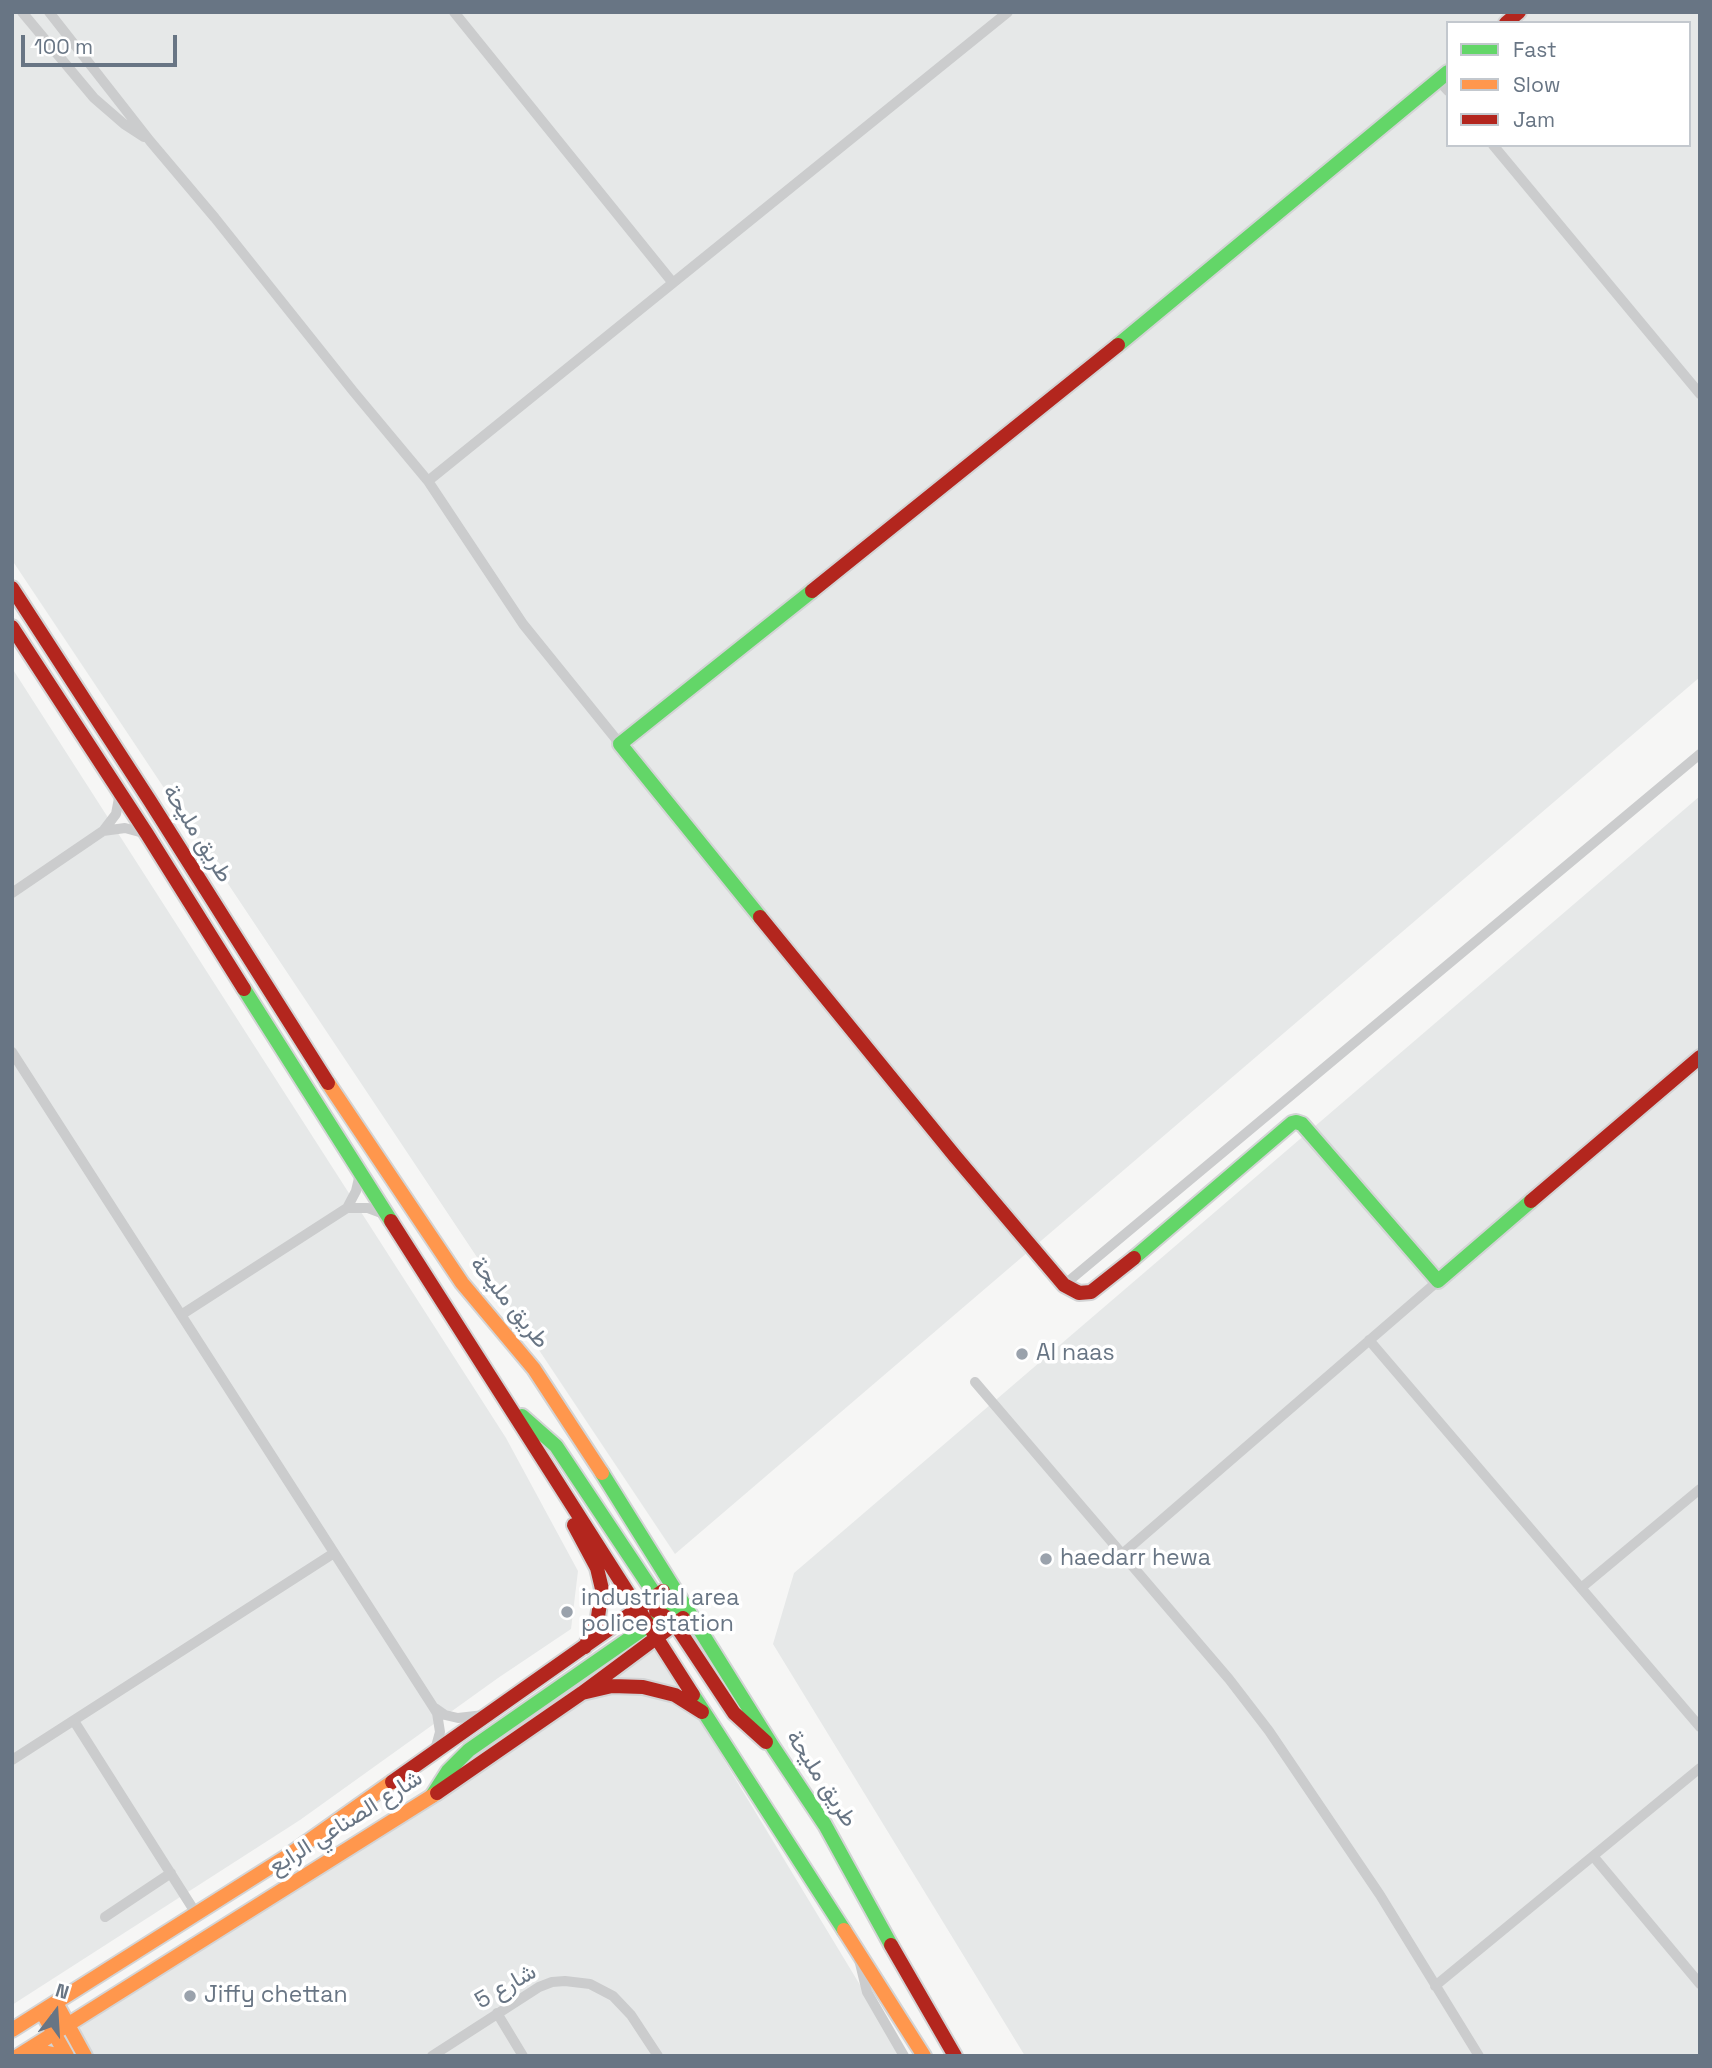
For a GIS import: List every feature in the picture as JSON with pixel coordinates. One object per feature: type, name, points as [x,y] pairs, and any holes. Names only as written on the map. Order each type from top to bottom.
[{"type":"main road","points":[[1445,81],[620,744],[941,1139],[1064,1285],[1079,1293],[1096,1290],[1294,1122],[1301,1124],[1438,1281],[1700,1057]]},
{"type":"main road","name":"طريق مليحة","points":[[12,588],[150,801],[301,1044],[462,1283],[547,1388],[671,1585],[671,1611],[689,1613],[753,1712],[772,1747],[845,1858],[922,2002],[956,2056]]},
{"type":"main road","name":"طريق مليحة","points":[[12,627],[147,834],[360,1173],[924,2056]]},
{"type":"main road","points":[[511,1406],[561,1452],[656,1596],[671,1611],[734,1713],[772,1747]]},
{"type":"main road","points":[[570,1502],[573,1521],[597,1568],[602,1588],[598,1617],[585,1647]]},
{"type":"main road","name":"شارع الصناعي الرابع","points":[[12,2031],[286,1857],[671,1585]]},
{"type":"main road","points":[[639,1608],[671,1611]]},
{"type":"main road","points":[[432,1796],[448,1771],[469,1750],[671,1611]]},
{"type":"main road","points":[[659,1638],[671,1611]]},
{"type":"main road","name":"شارع الصناعي الرابع","points":[[18,2056],[432,1796],[659,1638]]},
{"type":"main road","points":[[582,1693],[612,1686],[643,1686],[675,1695],[708,1716]]},
{"type":"main road","points":[[56,2003],[85,2056]]},
{"type":"main road","points":[[42,2012],[67,2056]]},
{"type":"main road","points":[[18,2056],[44,2052],[61,2056]]},
{"type":"street","points":[[22,12],[94,98],[124,124],[150,141]]},
{"type":"street","points":[[49,12],[150,141],[428,481],[523,624],[620,744]]},
{"type":"street","points":[[454,12],[673,283]]},
{"type":"street","points":[[428,481],[1004,14]]},
{"type":"street","points":[[1495,147],[1700,394]]},
{"type":"street","points":[[1064,1285],[1700,754]]},
{"type":"street","points":[[12,893],[103,831],[116,814],[120,793]]},
{"type":"street","points":[[103,831],[125,828],[147,834]]},
{"type":"street","points":[[12,1052],[437,1713],[440,1732],[436,1750]]},
{"type":"street","points":[[181,1315],[347,1208],[356,1191],[360,1173]]},
{"type":"street","points":[[347,1208],[368,1208],[388,1216]]},
{"type":"street","points":[[1121,1555],[1438,1281]]},
{"type":"street","points":[[1368,1340],[1700,1727]]},
{"type":"street","points":[[975,1382],[1229,1679],[1269,1731],[1380,1895],[1479,2056]]},
{"type":"street","points":[[1581,1588],[1700,1489]]},
{"type":"street","points":[[12,1760],[334,1553]]},
{"type":"street","points":[[432,1705],[445,1715],[458,1718],[486,1714]]},
{"type":"street","points":[[74,1721],[197,1915]]},
{"type":"street","points":[[1435,1986],[1700,1768]]},
{"type":"street","points":[[1592,1856],[1700,1984]]},
{"type":"street","points":[[105,1917],[170,1873]]},
{"type":"street","points":[[859,1955],[867,1992],[904,2056]]},
{"type":"street","name":"شارع 5","points":[[432,2056],[539,1987],[552,1982],[578,1981],[603,1989],[623,2004],[658,2056]]},
{"type":"street","points":[[497,2013],[523,2056]]},
{"type":"shaded area","points":[[12,12],[1700,12],[1700,677],[675,1554],[12,560]]},
{"type":"shaded area","points":[[12,668],[506,1438],[578,1571],[571,1629],[300,1820],[12,2005]]},
{"type":"shaded area","points":[[1700,796],[1700,2056],[1025,2056],[773,1644],[794,1573]]},
{"type":"shaded area","points":[[655,1646],[903,2056],[21,2056]]},
{"type":"traffic: fast","points":[[1118,345],[1446,74]]},
{"type":"traffic: fast","points":[[760,917],[620,744],[812,591]]},
{"type":"traffic: fast","points":[[244,989],[391,1221]]},
{"type":"traffic: fast","points":[[1134,1258],[1296,1122],[1302,1124],[1438,1281],[1531,1201]]},
{"type":"traffic: fast","points":[[522,1416],[556,1446],[656,1596],[676,1610]]},
{"type":"traffic: fast","points":[[602,1473],[773,1747],[825,1825],[891,1945]]},
{"type":"traffic: fast","points":[[432,1796],[448,1771],[469,1750],[659,1618],[671,1599],[671,1585]]},
{"type":"traffic: fast","points":[[693,1695],[844,1930]]},
{"type":"traffic: slow","points":[[328,1083],[462,1283],[534,1369],[602,1473]]},
{"type":"traffic: slow","points":[[12,2030],[286,1857],[392,1782]]},
{"type":"traffic: slow","points":[[18,2056],[437,1793]]},
{"type":"traffic: slow","points":[[844,1930],[924,2056]]},
{"type":"traffic: slow","points":[[56,2003],[85,2056]]},
{"type":"traffic: slow","points":[[42,2012],[67,2056]]},
{"type":"traffic: slow","points":[[26,2053],[44,2052],[61,2056]]},
{"type":"traffic: jam","points":[[1508,21],[1519,12]]},
{"type":"traffic: jam","points":[[812,591],[1118,345]]},
{"type":"traffic: jam","points":[[12,588],[328,1083]]},
{"type":"traffic: jam","points":[[12,627],[244,989]]},
{"type":"traffic: jam","points":[[760,917],[1064,1285],[1079,1293],[1091,1292],[1134,1258]]},
{"type":"traffic: jam","points":[[1531,1201],[1700,1057]]},
{"type":"traffic: jam","points":[[391,1221],[693,1695]]},
{"type":"traffic: jam","points":[[574,1525],[597,1568],[602,1589],[598,1617],[585,1647]]},
{"type":"traffic: jam","points":[[392,1782],[663,1591]]},
{"type":"traffic: jam","points":[[656,1611],[673,1621],[734,1713],[766,1742]]},
{"type":"traffic: jam","points":[[437,1793],[582,1693],[683,1618]]},
{"type":"traffic: jam","points":[[582,1693],[612,1686],[643,1687],[675,1695],[702,1712]]},
{"type":"traffic: jam","points":[[891,1945],[955,2056]]},
{"type":"place","name":"Al naas","points":[[1022,1354]]},
{"type":"place","name":"haedarr hewa","points":[[1046,1559]]},
{"type":"place","name":"industrial area police station","points":[[567,1612]]},
{"type":"place","name":"Jiffy chettan","points":[[190,1996]]}]
